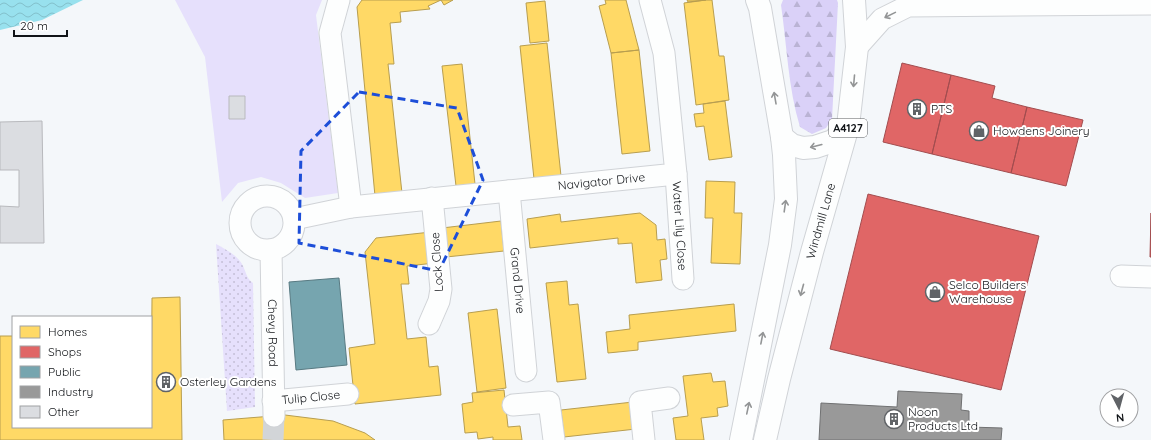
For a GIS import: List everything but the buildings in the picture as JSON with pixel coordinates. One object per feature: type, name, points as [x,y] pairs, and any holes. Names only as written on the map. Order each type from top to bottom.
[{"type":"main road","name":"Windmill Lane","points":[[765,440],[779,379],[812,252],[848,126],[857,47],[854,0]]},
{"type":"main road","points":[[741,440],[780,245],[786,199],[782,137],[760,3]]},
{"type":"main road","points":[[782,137],[792,145],[803,148],[815,147],[833,141],[848,126]]},
{"type":"street","points":[[339,0],[330,33],[351,207]]},
{"type":"street","points":[[650,0],[664,52],[676,174]]},
{"type":"street","points":[[857,47],[882,19],[908,6],[1151,4]]},
{"type":"street","name":"Navigator Drive","points":[[294,219],[351,207],[676,174]]},
{"type":"street","name":"Water Lily Close","points":[[676,174],[683,279]]},
{"type":"street","name":"Grand Drive","points":[[509,191],[526,371]]},
{"type":"street","points":[[271,196],[284,202],[292,212],[294,219],[293,231],[289,239],[282,245],[271,250],[258,249],[246,241],[242,234],[240,219],[244,208],[250,201],[259,197],[271,196]]},
{"type":"street","name":"Lock Close","points":[[429,324],[439,301],[441,289],[432,198]]},
{"type":"street","name":"Chevy Road","points":[[271,250],[274,408]]},
{"type":"street","points":[[1121,276],[1151,277]]},
{"type":"street","name":"Tulip Close","points":[[274,408],[348,394]]},
{"type":"street","points":[[644,440],[640,402],[668,398]]},
{"type":"street","points":[[513,405],[550,402],[554,440]]},
{"type":"highlighted area","points":[[359,92],[457,108],[483,180],[439,271],[299,243],[301,151]]},
{"type":"shaded area","points":[[175,0],[322,0],[316,15],[338,193],[305,198],[281,183],[261,177],[238,183],[222,202],[205,57]]},
{"type":"shaded area","points":[[216,244],[237,258],[242,264],[249,279],[253,283],[255,407],[227,411]]},
{"type":"green space","points":[[783,0],[837,0],[838,3],[832,119],[826,128],[812,134],[800,127],[796,112],[790,82],[781,5]]},
{"type":"water","points":[[0,0],[83,0],[42,20],[0,30]]},
{"type":"tunnel","points":[[273,440],[274,416]]},
{"type":"place","name":"PTS","points":[[917,109]]},
{"type":"place","name":"Howdens Joinery","points":[[979,131]]},
{"type":"place","name":"Selco Builders Warehouse","points":[[935,292]]},
{"type":"place","name":"Osterley Gardens","points":[[166,382]]},
{"type":"place","name":"Noon Products Ltd","points":[[894,419]]}]
